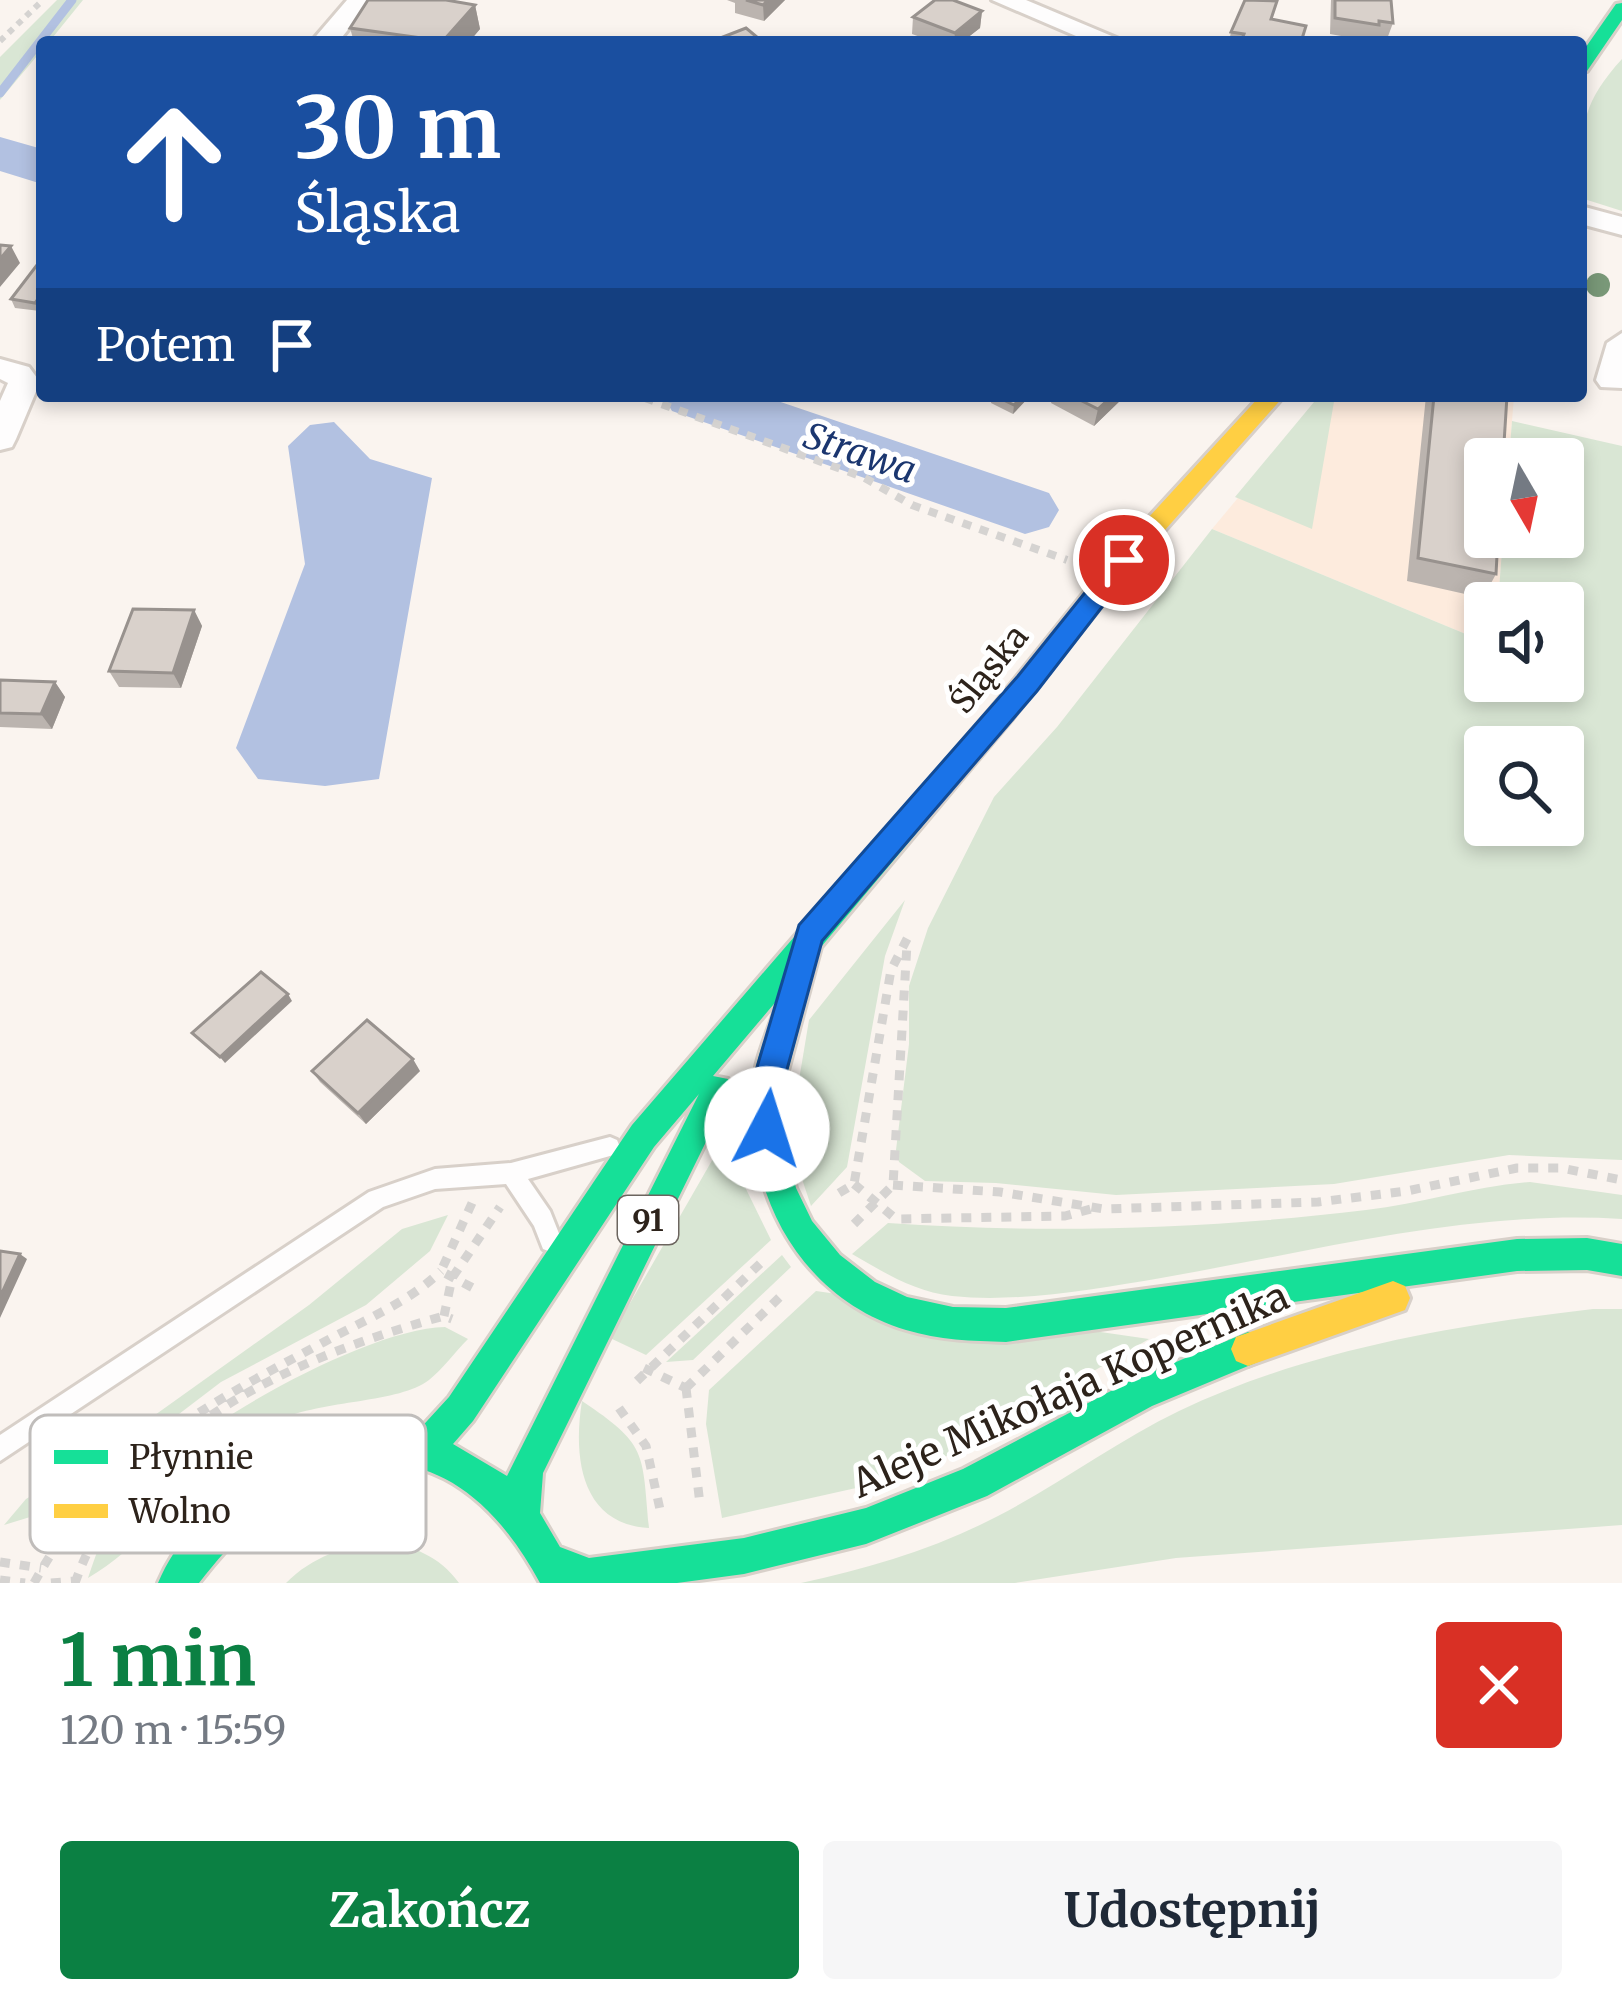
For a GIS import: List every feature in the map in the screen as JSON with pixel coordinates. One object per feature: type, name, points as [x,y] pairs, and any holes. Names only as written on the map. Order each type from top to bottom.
[{"type":"main road","points":[[1587,37],[1602,31],[1622,8]]},
{"type":"main road","points":[[1587,60],[1599,46],[1602,31]]},
{"type":"main road","name":"Śląska","points":[[427,1447],[461,1409],[643,1136],[809,934],[1028,684],[1124,560],[1268,402]]},
{"type":"main road","points":[[809,934],[768,1084],[767,1129],[795,1231],[817,1261],[890,1310],[949,1326],[1111,1313],[1517,1255],[1587,1254],[1622,1260]]},
{"type":"main road","name":"Śląska","points":[[522,1519],[525,1471],[586,1342],[696,1124],[809,934]]},
{"type":"main road","name":"Aleje Mikołaja Kopernika","points":[[555,1572],[589,1576],[806,1543],[866,1526],[974,1483],[1141,1394],[1307,1325],[1391,1298],[1571,1274],[1622,1274]]},
{"type":"main road","points":[[427,1447],[468,1467],[522,1519],[555,1572]]},
{"type":"main road","points":[[176,1583],[199,1553]]},
{"type":"street","points":[[329,36],[360,0]]},
{"type":"street","points":[[1004,0],[1097,36]]},
{"type":"street","points":[[1587,216],[1622,226]]},
{"type":"street","points":[[1612,380],[1622,344]]},
{"type":"street","points":[[0,440],[12,376]]},
{"type":"lane","points":[[51,1415],[363,1206],[435,1179],[512,1173],[562,1163],[643,1136]]},
{"type":"lane","points":[[512,1173],[542,1219],[556,1265]]},
{"type":"lane","points":[[0,1449],[30,1429]]},
{"type":"path","points":[[0,41],[43,0]]},
{"type":"path","points":[[657,402],[863,477],[912,505],[1085,567]]},
{"type":"path","points":[[707,1560],[686,1388],[893,1185],[904,1022],[902,975],[909,935]]},
{"type":"path","points":[[893,1185],[1000,1192],[1092,1209],[1318,1202],[1407,1191],[1517,1168],[1561,1168],[1622,1180]]},
{"type":"path","points":[[220,1415],[271,1382],[350,1345],[444,1316],[452,1279],[495,1220],[512,1173]]},
{"type":"path","points":[[854,1184],[896,1219],[1066,1216],[1092,1209]]},
{"type":"path","points":[[197,1415],[262,1372],[410,1295],[441,1270]]},
{"type":"path","points":[[34,1583],[48,1553]]},
{"type":"path","points":[[51,1583],[75,1582],[86,1553]]},
{"type":"path","points":[[0,1562],[41,1568]]},
{"type":"path","points":[[0,1580],[25,1583]]},
{"type":"shaded area","points":[[1318,402],[1514,402],[1511,438],[1464,438],[1464,558],[1501,558],[1500,582],[1464,582],[1464,633],[1212,529]]},
{"type":"green space","points":[[57,0],[83,0],[54,36],[36,36],[36,57],[0,100],[0,57]]},
{"type":"green space","points":[[1622,59],[1622,211],[1587,200],[1587,116],[1607,76]]},
{"type":"green space","points":[[1314,402],[1334,402],[1312,529],[1235,497]]},
{"type":"green space","points":[[1512,421],[1622,446],[1622,1160],[1509,1155],[1334,1184],[1116,1195],[925,1181],[899,1162],[896,1150],[909,1044],[909,986],[928,928],[994,797],[1057,727],[1212,529],[1464,633],[1464,702],[1584,702],[1584,582],[1500,582],[1501,558],[1584,558],[1584,438],[1511,438]]},
{"type":"green space","points":[[905,900],[885,956],[847,1167],[811,1206],[789,1140],[809,1020]]},
{"type":"green space","points":[[737,1117],[746,1189],[771,1240],[646,1355],[610,1338]]},
{"type":"green space","points":[[1530,1182],[1622,1195],[1622,1219],[1507,1220],[1449,1226],[1110,1286],[1003,1298],[925,1290],[852,1254],[888,1223],[1067,1229],[1248,1222],[1387,1207]]},
{"type":"green space","points":[[448,1215],[430,1251],[366,1305],[221,1382],[178,1415],[155,1415],[309,1305],[402,1229]]},
{"type":"green space","points":[[782,1255],[791,1267],[693,1360],[666,1362]]},
{"type":"green space","points":[[816,1291],[1149,1339],[945,1457],[865,1486],[722,1518],[706,1424],[709,1390]]},
{"type":"green space","points":[[1622,1309],[1622,1525],[1176,1558],[1015,1583],[801,1583],[901,1556],[974,1528],[1179,1411],[1278,1372],[1434,1332]]},
{"type":"green space","points":[[445,1327],[468,1339],[416,1388],[292,1415],[231,1415],[323,1364],[410,1332]]},
{"type":"green space","points":[[582,1401],[619,1429],[638,1452],[649,1528],[626,1524],[608,1514],[586,1484],[579,1443]]},
{"type":"green space","points":[[30,1497],[30,1517],[4,1525]]},
{"type":"green space","points":[[97,1553],[123,1553],[114,1561],[88,1578]]},
{"type":"green space","points":[[422,1553],[443,1565],[459,1583],[286,1583],[330,1554]]},
{"type":"water","points":[[334,422],[370,459],[432,478],[379,779],[325,786],[258,779],[236,748],[305,564],[288,446],[310,425]]},
{"type":"water","points":[[944,467],[1034,497],[1019,522],[928,495],[918,474]]},
{"type":"building","points":[[368,0],[446,0],[475,5],[447,36],[350,28]]},
{"type":"building","points":[[935,0],[953,0],[982,11],[955,33],[913,17]]},
{"type":"building","points":[[1245,0],[1277,1],[1271,19],[1306,26],[1303,36],[1231,32]]},
{"type":"building","points":[[1335,0],[1391,0],[1393,23],[1335,18]]},
{"type":"building","points":[[746,28],[756,36],[726,36]]},
{"type":"building","points":[[36,266],[35,303],[11,299]]},
{"type":"building","points":[[1433,402],[1507,402],[1504,438],[1464,438],[1464,558],[1497,558],[1496,574],[1418,558]]},
{"type":"building","points":[[133,609],[194,610],[173,673],[109,671]]},
{"type":"building","points":[[0,680],[55,682],[41,714],[0,713]]},
{"type":"building","points":[[261,972],[288,994],[220,1057],[192,1033]]},
{"type":"building","points":[[367,1020],[413,1059],[358,1113],[312,1071]]},
{"type":"building","points":[[0,1251],[20,1254],[0,1297]]},
{"type":"waterway","points":[[44,36],[72,0]]},
{"type":"waterway","points":[[0,93],[36,46]]},
{"type":"waterway","name":"Strawa","points":[[0,153],[36,165]]},
{"type":"waterway","name":"Strawa","points":[[712,402],[1025,510]]},
{"type":"traffic: fast","points":[[1587,58],[1622,8]]},
{"type":"traffic: fast","points":[[427,1447],[461,1409],[643,1136],[1003,712]]},
{"type":"traffic: fast","points":[[809,938],[769,1081],[770,1143],[781,1191],[800,1232],[828,1267],[863,1294],[905,1313],[953,1324],[1006,1325],[1517,1255],[1587,1254],[1622,1260]]},
{"type":"traffic: fast","points":[[522,1519],[525,1471],[717,1089]]},
{"type":"traffic: fast","points":[[551,1562],[589,1576],[744,1556],[866,1526],[974,1483],[1140,1394],[1248,1349]]},
{"type":"traffic: fast","points":[[426,1453],[469,1470],[497,1491],[523,1519],[560,1583]]},
{"type":"traffic: fast","points":[[176,1583],[200,1553]]},
{"type":"traffic: slow","points":[[1003,712],[1124,560],[1268,402]]},
{"type":"traffic: slow","points":[[1248,1349],[1393,1298]]},
{"type":"route","points":[[767,1129],[768,1084],[809,934],[1028,684],[1124,560]]}]
